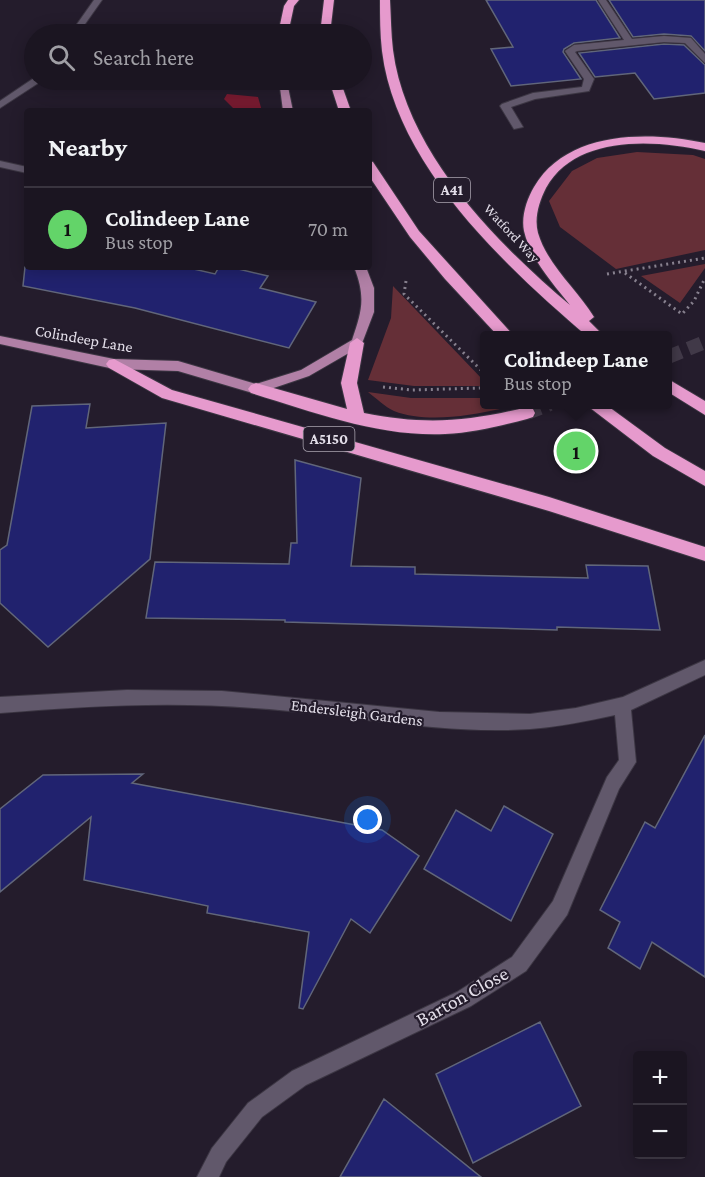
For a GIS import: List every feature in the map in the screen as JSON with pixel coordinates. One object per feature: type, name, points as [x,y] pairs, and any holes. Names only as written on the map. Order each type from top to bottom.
[{"type":"highway","points":[[285,24],[289,6],[294,0]]},
{"type":"highway","points":[[326,24],[329,0]]},
{"type":"highway","name":"Watford Way","points":[[385,0],[387,50],[396,86],[405,113],[428,156],[459,200],[492,240],[539,288],[593,331]]},
{"type":"highway","points":[[338,90],[344,108]]},
{"type":"highway","points":[[595,331],[556,277],[532,236],[530,208],[540,188],[554,167],[573,155],[597,146],[626,141],[670,141],[705,147]]},
{"type":"highway","points":[[372,171],[384,193],[411,231],[453,282],[502,331]]},
{"type":"highway","name":"A5150","points":[[357,343],[349,383],[357,416]]},
{"type":"highway","name":"A5150","points":[[114,364],[167,394],[538,501],[705,554]]},
{"type":"highway","points":[[672,388],[705,409]]},
{"type":"highway","name":"A5150","points":[[256,389],[379,423],[432,428],[475,425],[527,414]]},
{"type":"highway","points":[[599,409],[660,452],[705,479]]},
{"type":"main road","points":[[284,90],[287,108]]},
{"type":"main road","name":"A5150","points":[[357,343],[368,312],[368,288],[361,270]]},
{"type":"main road","name":"Colindeep Lane","points":[[1,342],[114,364],[178,366],[256,389]]},
{"type":"main road","points":[[256,389],[305,373],[357,343]]},
{"type":"street","points":[[81,24],[98,0]]},
{"type":"street","points":[[602,0],[630,43]]},
{"type":"street","points":[[518,127],[505,106],[533,96],[586,89],[589,79],[570,51],[574,48],[664,39],[688,40],[705,60]]},
{"type":"street","points":[[0,105],[24,89]]},
{"type":"street","points":[[0,164],[24,169]]},
{"type":"street","name":"Endersleigh Gardens","points":[[0,705],[56,700],[162,697],[243,700],[430,721],[492,723],[551,720],[622,705],[662,689],[705,667]]},
{"type":"street","name":"Barton Close","points":[[208,1177],[219,1155],[255,1110],[299,1078],[464,999],[519,964],[560,908],[613,783],[628,762],[622,705]]},
{"type":"path","points":[[608,274],[705,258]]},
{"type":"path","points":[[625,273],[682,314],[694,301],[705,278]]},
{"type":"path","points":[[406,281],[404,294],[480,369]]},
{"type":"path","points":[[376,387],[412,390],[480,388]]},
{"type":"shaded area","points":[[227,94],[258,97],[261,108],[233,108],[224,99]]},
{"type":"shaded area","points":[[637,152],[693,155],[705,159],[705,250],[616,269],[560,227],[549,201],[572,171],[597,158]]},
{"type":"shaded area","points":[[705,264],[705,268],[680,303],[641,276]]},
{"type":"shaded area","points":[[393,286],[480,377],[480,386],[414,386],[368,380],[391,318]]},
{"type":"shaded area","points":[[368,392],[411,398],[480,398],[480,409],[500,409],[461,416],[419,417],[394,411]]},
{"type":"building","points":[[486,0],[596,0],[620,38],[574,43],[564,49],[563,52],[581,79],[511,86],[491,49],[513,47]]},
{"type":"building","points":[[609,0],[705,0],[705,51],[691,36],[664,34],[633,37]]},
{"type":"building","points":[[664,44],[684,45],[705,65],[705,93],[654,99],[635,73],[595,77],[579,53]]},
{"type":"building","points":[[25,270],[198,270],[215,274],[217,270],[243,270],[268,276],[260,288],[316,302],[289,348],[135,308],[23,286]]},
{"type":"building","points":[[90,404],[86,428],[166,423],[150,559],[48,647],[0,603],[0,550],[7,545],[32,406]]},
{"type":"building","points":[[295,460],[361,478],[351,566],[415,567],[415,574],[588,578],[586,565],[648,566],[660,630],[557,627],[557,630],[285,622],[285,620],[146,618],[155,562],[289,564],[291,543],[297,543]]},
{"type":"building","points":[[705,735],[705,977],[652,942],[640,969],[608,948],[620,922],[600,910],[645,822],[655,828]]},
{"type":"building","points":[[143,774],[132,783],[382,830],[419,856],[370,933],[351,919],[303,1009],[299,1008],[309,932],[207,913],[208,906],[84,880],[91,817],[0,892],[0,809],[43,775]]},
{"type":"building","points":[[504,806],[553,834],[511,921],[424,869],[456,810],[491,831]]},
{"type":"building","points":[[540,1022],[581,1106],[473,1163],[436,1074]]},
{"type":"building","points":[[384,1099],[481,1177],[340,1177]]},
{"type":"tunnel","points":[[672,355],[705,342]]},
{"type":"tunnel","points":[[527,413],[537,409]]},
{"type":"place","name":"Colindeep Lane","points":[[576,451]]}]
